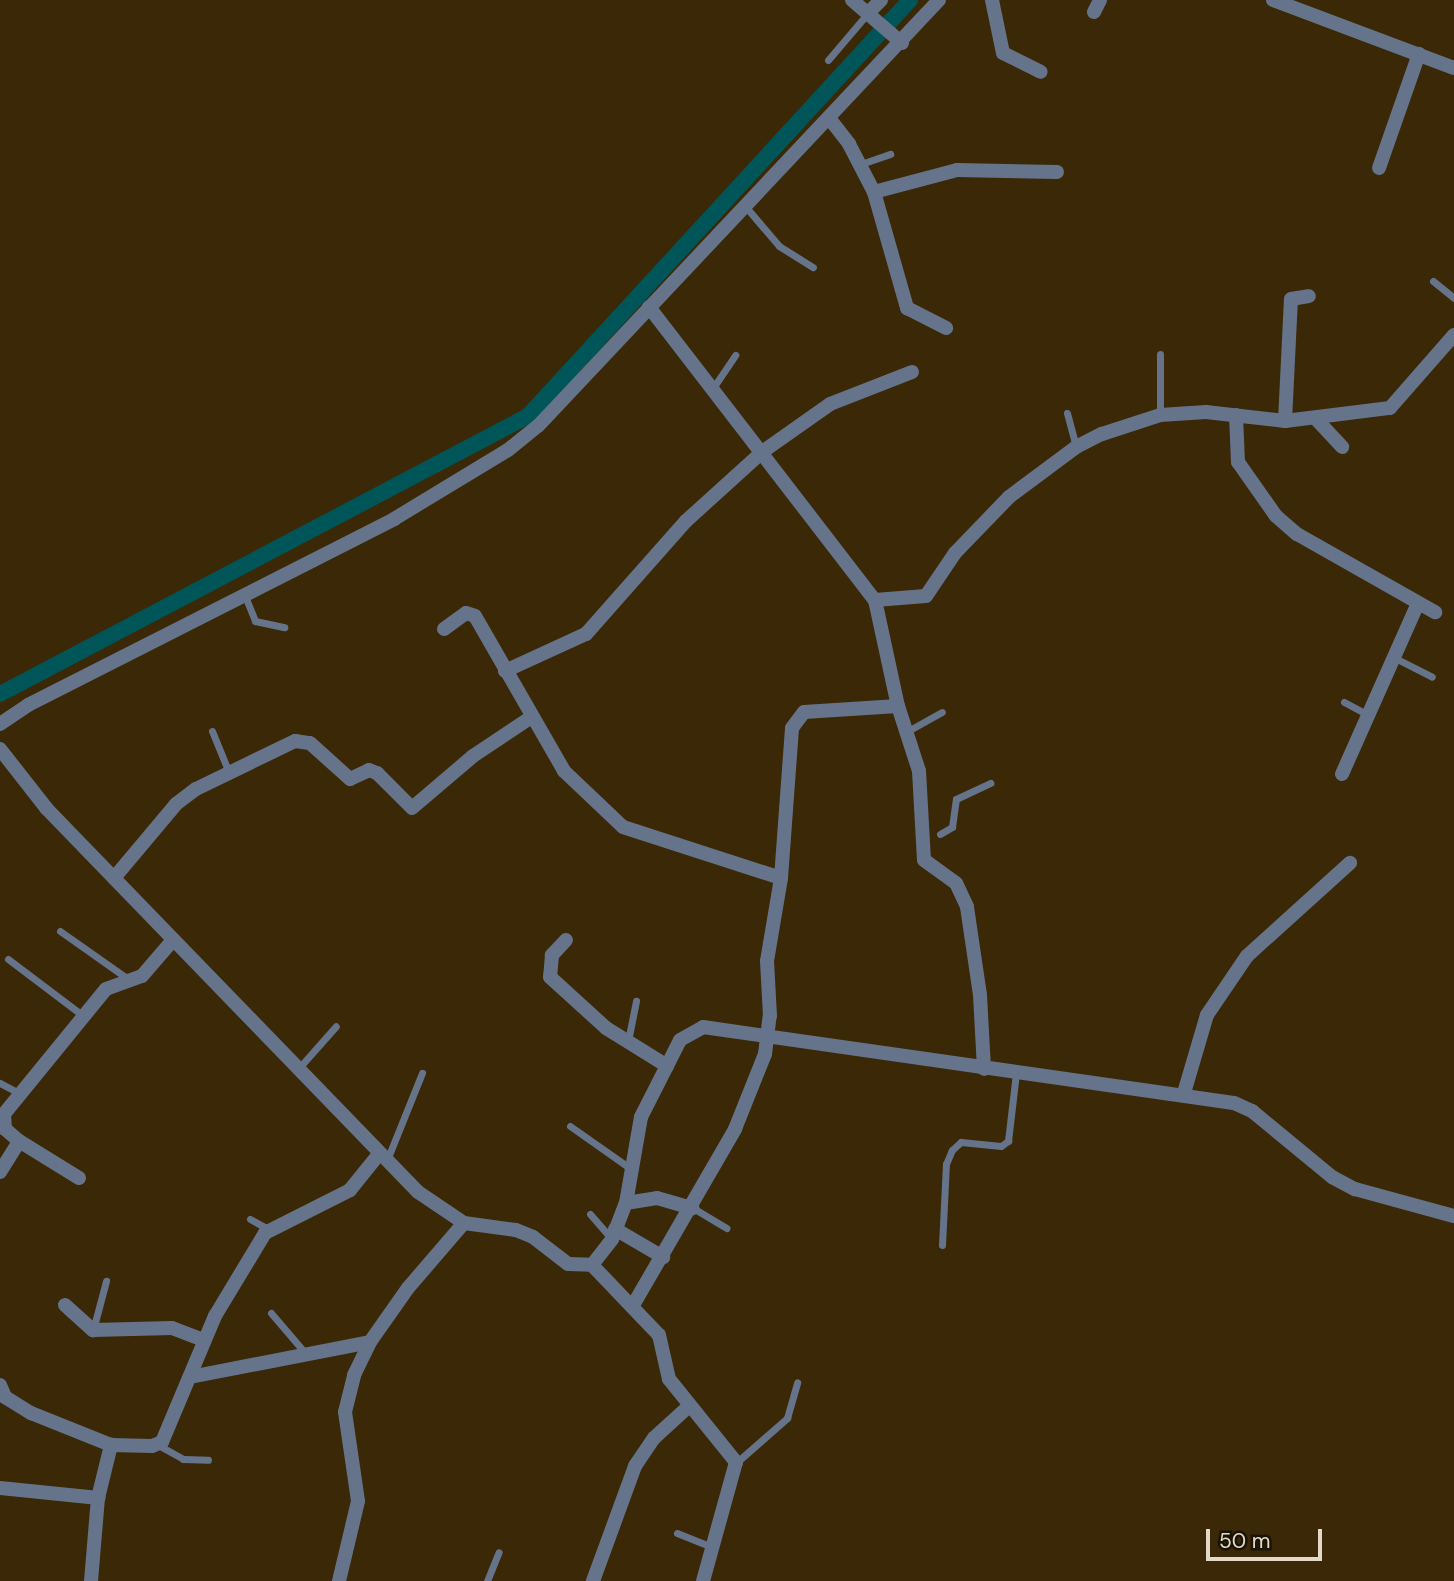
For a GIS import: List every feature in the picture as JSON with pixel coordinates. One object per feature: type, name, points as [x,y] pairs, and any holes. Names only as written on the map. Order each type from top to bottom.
[{"type":"street","points":[[852,0],[898,39]]},
{"type":"street","points":[[873,16],[881,0]]},
{"type":"street","points":[[0,724],[28,705],[442,493],[508,450],[538,426],[829,118],[898,39],[939,0]]},
{"type":"street","points":[[992,0],[1003,53],[1041,72]]},
{"type":"street","points":[[1273,0],[1454,68]]},
{"type":"street","points":[[1379,167],[1419,54]]},
{"type":"street","points":[[829,118],[861,164],[873,192],[907,308],[946,328]]},
{"type":"street","points":[[873,192],[957,170],[1057,172]]},
{"type":"street","points":[[1285,421],[1291,299],[1309,296]]},
{"type":"street","points":[[649,307],[875,600],[898,706],[919,771],[927,836],[924,860],[956,883],[967,906],[980,995],[984,1069]]},
{"type":"street","points":[[875,600],[926,596],[982,522],[1076,447],[1160,415],[1236,415],[1285,421],[1317,420],[1390,408],[1454,335]]},
{"type":"street","points":[[505,671],[586,634],[686,520],[762,452],[830,404],[912,372]]},
{"type":"street","points":[[1236,415],[1238,462],[1276,516],[1297,534],[1435,612]]},
{"type":"street","points":[[1317,420],[1342,447]]},
{"type":"street","points":[[1342,774],[1397,659],[1418,603]]},
{"type":"street","points":[[444,629],[471,612],[530,718],[564,771],[623,827],[782,878]]},
{"type":"street","points":[[632,1307],[693,1209],[735,1129],[769,1038],[767,961],[782,878],[788,742],[796,719],[804,712],[898,706]]},
{"type":"street","points":[[114,878],[176,804],[195,789],[303,740],[350,779],[369,771],[377,772],[412,808],[473,756],[530,718]]},
{"type":"street","points":[[0,748],[47,809],[382,1158],[434,1206],[464,1223],[516,1230],[568,1264],[592,1265],[659,1335],[669,1379],[736,1462],[710,1546],[703,1581]]},
{"type":"street","points":[[1184,1093],[1206,1015],[1247,956],[1350,863]]},
{"type":"street","points":[[79,1178],[19,1141],[2,1121],[17,1092],[106,989],[132,981],[173,940]]},
{"type":"street","points":[[566,940],[552,955],[550,977],[585,1012],[667,1066]]},
{"type":"street","points":[[592,1265],[613,1234],[626,1203],[641,1118],[680,1040],[703,1027],[984,1069],[1184,1093],[1252,1111],[1332,1177],[1355,1189],[1454,1216]]},
{"type":"street","points":[[0,1172],[19,1141]]},
{"type":"street","points":[[0,1385],[5,1396],[31,1413],[111,1445],[157,1445],[166,1436],[203,1340],[270,1230],[350,1190],[382,1158]]},
{"type":"street","points":[[626,1203],[657,1198],[693,1209]]},
{"type":"street","points":[[339,1581],[358,1501],[345,1412],[354,1375],[370,1342],[464,1223]]},
{"type":"street","points":[[613,1234],[663,1257]]},
{"type":"street","points":[[65,1305],[93,1330],[172,1328],[203,1340]]},
{"type":"street","points":[[190,1377],[370,1342]]},
{"type":"street","points":[[593,1581],[635,1466],[654,1438],[689,1406]]},
{"type":"street","points":[[91,1581],[98,1497],[111,1445]]},
{"type":"street","points":[[0,1488],[98,1497]]},
{"type":"lane","points":[[828,60],[873,16]]},
{"type":"lane","points":[[861,164],[890,154]]},
{"type":"lane","points":[[746,206],[779,246],[813,267]]},
{"type":"lane","points":[[1433,281],[1454,298]]},
{"type":"lane","points":[[1160,354],[1160,415]]},
{"type":"lane","points":[[713,389],[735,355]]},
{"type":"lane","points":[[1067,413],[1076,447]]},
{"type":"lane","points":[[244,596],[255,621],[284,627]]},
{"type":"lane","points":[[1397,659],[1432,677]]},
{"type":"lane","points":[[1344,702],[1371,716]]},
{"type":"lane","points":[[905,733],[943,712]]},
{"type":"lane","points":[[212,731],[230,775]]},
{"type":"lane","points":[[940,834],[952,827],[956,799],[992,783]]},
{"type":"lane","points":[[60,931],[132,981]]},
{"type":"lane","points":[[8,959],[82,1015]]},
{"type":"lane","points":[[628,1041],[636,1001]]},
{"type":"lane","points":[[297,1069],[336,1026]]},
{"type":"lane","points":[[382,1158],[422,1073]]},
{"type":"lane","points":[[942,1245],[949,1157],[961,1142],[1001,1146],[1008,1141],[1016,1073]]},
{"type":"lane","points":[[0,1083],[17,1092]]},
{"type":"lane","points":[[570,1126],[631,1169]]},
{"type":"lane","points":[[693,1209],[726,1228]]},
{"type":"lane","points":[[590,1214],[613,1234]]},
{"type":"lane","points":[[250,1219],[270,1230]]},
{"type":"lane","points":[[93,1330],[106,1281]]},
{"type":"lane","points":[[271,1313],[306,1354]]},
{"type":"lane","points":[[736,1462],[787,1418],[797,1382]]},
{"type":"lane","points":[[157,1445],[183,1459],[208,1460]]},
{"type":"lane","points":[[677,1533],[710,1546]]},
{"type":"lane","points":[[487,1581],[499,1552]]},
{"type":"waterway","points":[[0,694],[528,416],[910,0]]}]
